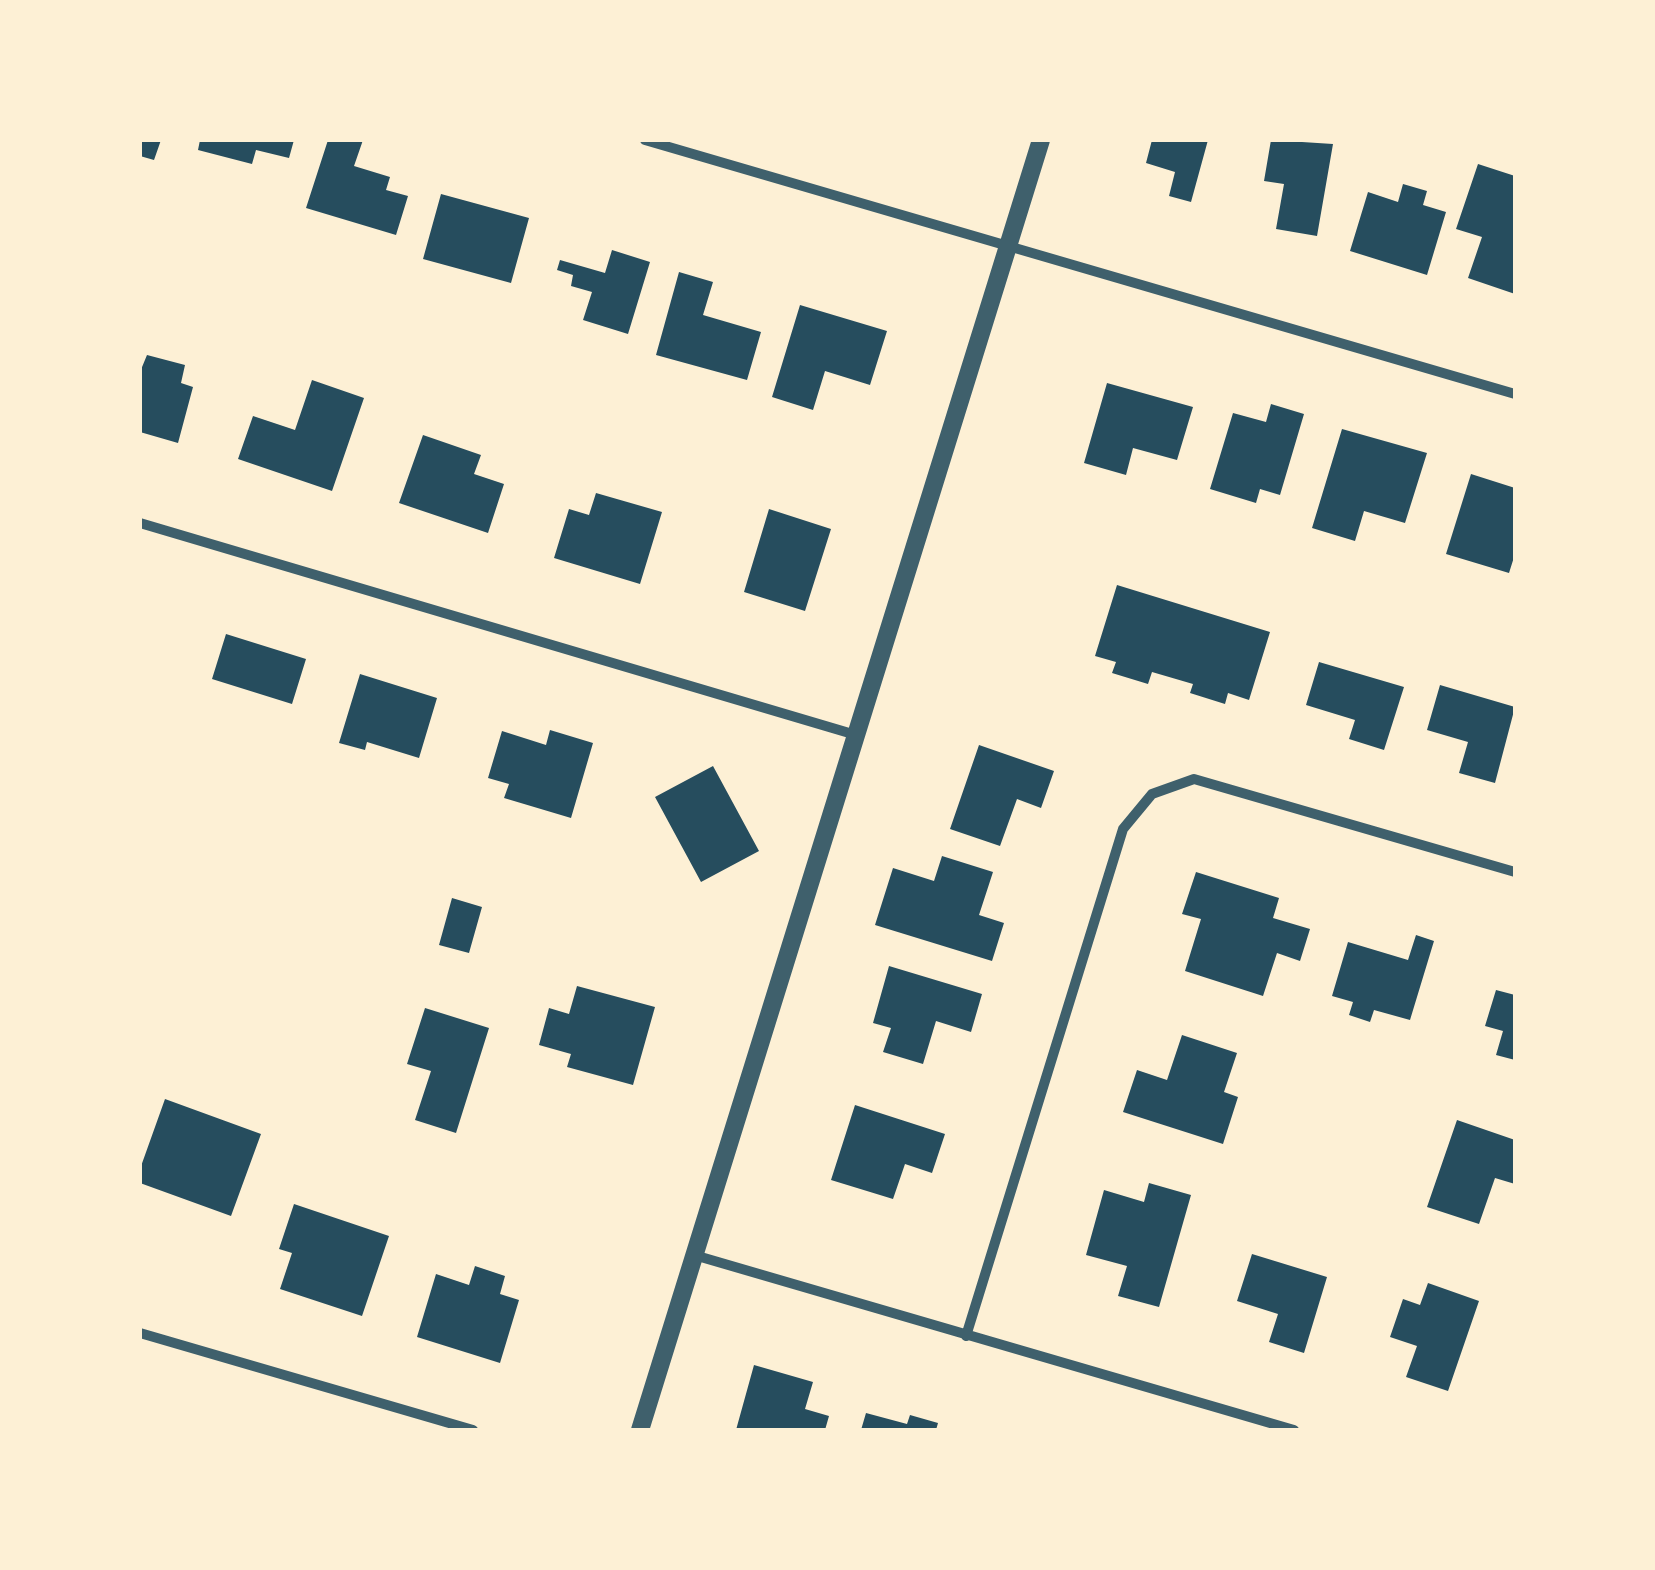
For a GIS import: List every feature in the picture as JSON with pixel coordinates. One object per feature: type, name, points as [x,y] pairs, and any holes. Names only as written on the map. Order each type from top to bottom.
[{"type":"street","points":[[645,140],[1515,394]]},
{"type":"street","points":[[640,1430],[1042,140]]},
{"type":"street","points":[[140,522],[856,735]]},
{"type":"street","points":[[966,1336],[1123,829],[1152,794],[1194,779],[1515,872]]},
{"type":"street","points":[[694,1255],[1294,1430]]},
{"type":"street","points":[[140,1333],[474,1430]]},
{"type":"building","points":[[140,140],[161,140],[154,160],[140,156]]},
{"type":"building","points":[[200,140],[294,140],[289,158],[256,150],[252,164],[198,150]]},
{"type":"building","points":[[328,140],[363,140],[354,166],[390,177],[386,190],[408,196],[396,235],[306,208]]},
{"type":"building","points":[[1152,140],[1208,140],[1191,202],[1169,196],[1175,172],[1146,163]]},
{"type":"building","points":[[1271,140],[1333,144],[1317,236],[1276,229],[1284,184],[1264,181]]},
{"type":"building","points":[[1478,164],[1515,176],[1515,294],[1468,278],[1482,237],[1456,229]]},
{"type":"building","points":[[1403,184],[1427,191],[1423,205],[1446,212],[1427,275],[1350,251],[1368,192],[1398,202]]},
{"type":"building","points":[[441,194],[529,218],[511,283],[423,259]]},
{"type":"building","points":[[612,250],[650,262],[628,334],[583,320],[592,292],[571,286],[573,275],[557,270],[560,260],[605,273]]},
{"type":"building","points":[[679,272],[713,282],[703,315],[761,332],[747,380],[656,355]]},
{"type":"building","points":[[800,305],[887,331],[870,385],[825,371],[813,410],[772,397]]},
{"type":"building","points":[[147,355],[185,365],[181,383],[193,387],[178,443],[140,432],[140,372]]},
{"type":"building","points":[[312,380],[364,398],[332,491],[238,459],[253,416],[295,430]]},
{"type":"building","points":[[1107,383],[1193,407],[1177,460],[1133,448],[1126,475],[1084,463]]},
{"type":"building","points":[[1271,404],[1304,414],[1280,495],[1260,489],[1256,503],[1210,489],[1233,413],[1266,422]]},
{"type":"building","points":[[1342,429],[1427,453],[1405,523],[1364,511],[1355,541],[1312,528]]},
{"type":"building","points":[[423,435],[481,455],[474,474],[504,484],[488,533],[399,503]]},
{"type":"building","points":[[1471,474],[1515,488],[1515,554],[1509,573],[1446,554]]},
{"type":"building","points":[[596,493],[662,512],[640,584],[554,558],[569,509],[589,515]]},
{"type":"building","points":[[769,509],[831,529],[805,611],[744,592]]},
{"type":"building","points":[[1117,585],[1270,632],[1249,700],[1228,693],[1225,704],[1190,693],[1193,684],[1152,672],[1148,684],[1112,673],[1116,662],[1095,656]]},
{"type":"building","points":[[226,634],[306,659],[292,704],[212,679]]},
{"type":"building","points":[[1319,662],[1404,687],[1384,750],[1349,739],[1355,720],[1306,705]]},
{"type":"building","points":[[360,674],[437,698],[419,758],[367,742],[365,750],[339,743]]},
{"type":"building","points":[[1440,685],[1515,707],[1495,783],[1459,773],[1468,742],[1427,730]]},
{"type":"building","points":[[550,730],[593,743],[571,818],[504,798],[509,784],[488,778],[502,731],[546,745]]},
{"type":"building","points":[[979,745],[1054,771],[1041,808],[1017,799],[1000,846],[950,829]]},
{"type":"building","points":[[713,766],[759,851],[701,882],[655,797]]},
{"type":"building","points":[[942,856],[993,872],[979,915],[1004,923],[992,961],[875,925],[893,868],[934,881]]},
{"type":"building","points":[[1196,872],[1279,898],[1273,918],[1310,929],[1300,961],[1277,953],[1263,996],[1185,971],[1201,919],[1182,914]]},
{"type":"building","points":[[452,898],[482,907],[469,953],[439,945]]},
{"type":"building","points":[[1416,935],[1434,941],[1410,1020],[1374,1010],[1370,1022],[1349,1015],[1353,1002],[1332,996],[1348,942],[1408,960]]},
{"type":"building","points":[[889,966],[982,994],[971,1032],[936,1021],[923,1064],[883,1052],[891,1028],[873,1023]]},
{"type":"building","points":[[577,986],[655,1007],[633,1085],[567,1067],[571,1054],[539,1045],[549,1008],[569,1014]]},
{"type":"building","points":[[1496,990],[1515,995],[1515,1060],[1496,1055],[1503,1031],[1485,1026]]},
{"type":"building","points":[[425,1008],[489,1028],[456,1133],[415,1120],[431,1071],[407,1064]]},
{"type":"building","points":[[1182,1035],[1237,1053],[1224,1092],[1238,1097],[1223,1144],[1123,1112],[1137,1070],[1167,1080]]},
{"type":"building","points":[[165,1099],[261,1134],[231,1216],[140,1183],[140,1169]]},
{"type":"building","points":[[855,1105],[945,1134],[932,1173],[905,1164],[893,1199],[831,1180]]},
{"type":"building","points":[[1457,1120],[1515,1140],[1515,1184],[1495,1178],[1479,1224],[1427,1207]]},
{"type":"building","points":[[1149,1183],[1191,1195],[1159,1307],[1118,1296],[1127,1266],[1086,1255],[1104,1190],[1144,1202]]},
{"type":"building","points":[[294,1204],[389,1236],[362,1316],[280,1289],[292,1253],[279,1249]]},
{"type":"building","points":[[1252,1254],[1327,1277],[1304,1353],[1269,1342],[1278,1314],[1237,1301]]},
{"type":"building","points":[[475,1266],[505,1276],[500,1294],[519,1300],[500,1363],[417,1337],[436,1274],[469,1285]]},
{"type":"building","points":[[1428,1283],[1479,1301],[1448,1391],[1406,1377],[1417,1346],[1390,1337],[1403,1299],[1420,1305]]},
{"type":"building","points":[[754,1365],[813,1382],[805,1409],[829,1416],[825,1430],[736,1430]]},
{"type":"building","points":[[866,1413],[907,1424],[910,1415],[938,1423],[936,1430],[861,1430]]}]
